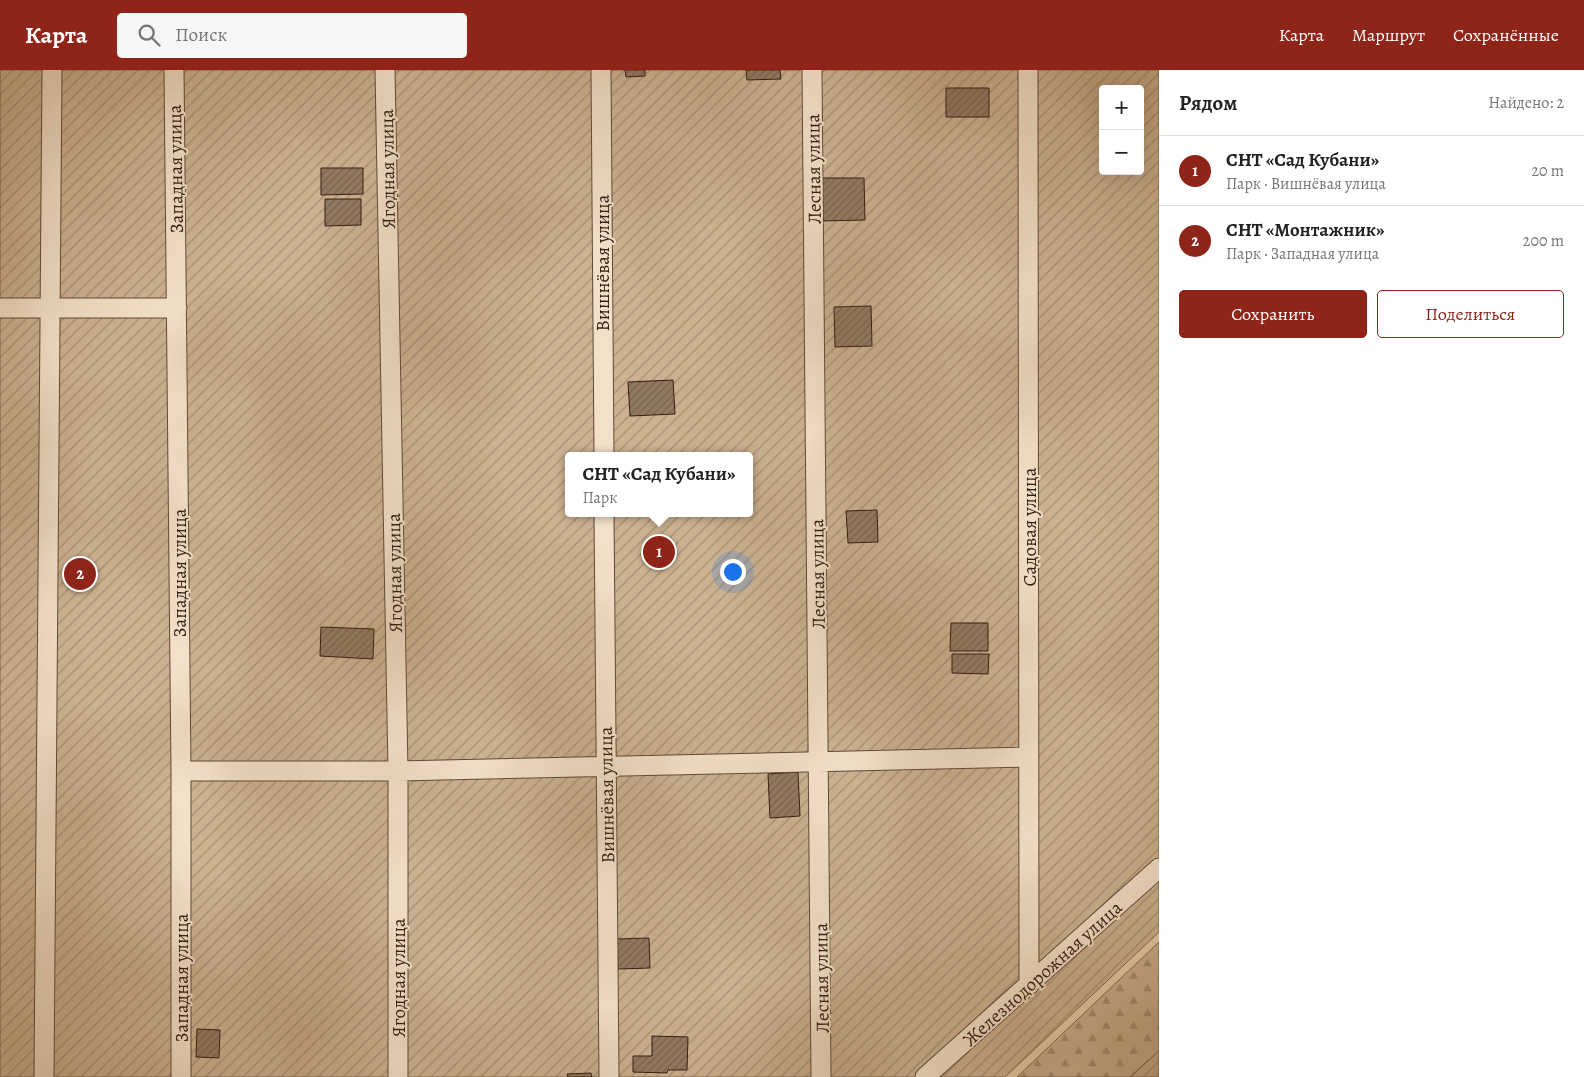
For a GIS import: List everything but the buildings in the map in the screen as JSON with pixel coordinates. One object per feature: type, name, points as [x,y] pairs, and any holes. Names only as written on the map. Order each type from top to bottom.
[{"type":"street","points":[[44,1077],[52,70]]},
{"type":"street","name":"Западная улица","points":[[174,70],[181,1077]]},
{"type":"street","name":"Ягодная улица","points":[[385,70],[398,771],[398,1077]]},
{"type":"street","name":"Вишнёвая улица","points":[[601,70],[604,452]]},
{"type":"street","name":"Лесная улица","points":[[812,70],[822,1077]]},
{"type":"street","name":"Садовая улица","points":[[1028,70],[1029,984]]},
{"type":"street","points":[[0,308],[176,308]]},
{"type":"street","name":"Вишнёвая улица","points":[[604,517],[609,1077]]},
{"type":"street","points":[[180,772],[398,771],[1029,757]]},
{"type":"street","name":"Железнодорожная улица","points":[[925,1077],[1159,868]]},
{"type":"green space","points":[[0,70],[1159,70],[1159,932],[1005,1077],[0,1077]]},
{"type":"green space","points":[[1159,942],[1159,1051],[1130,1077],[1017,1077]]},
{"type":"green space","points":[[1159,1051],[1159,1077],[1130,1077]]},
{"type":"place","name":"СНТ «Сад Кубани»","points":[[659,552]]},
{"type":"place","name":"СНТ «Монтажник»","points":[[80,574]]}]
